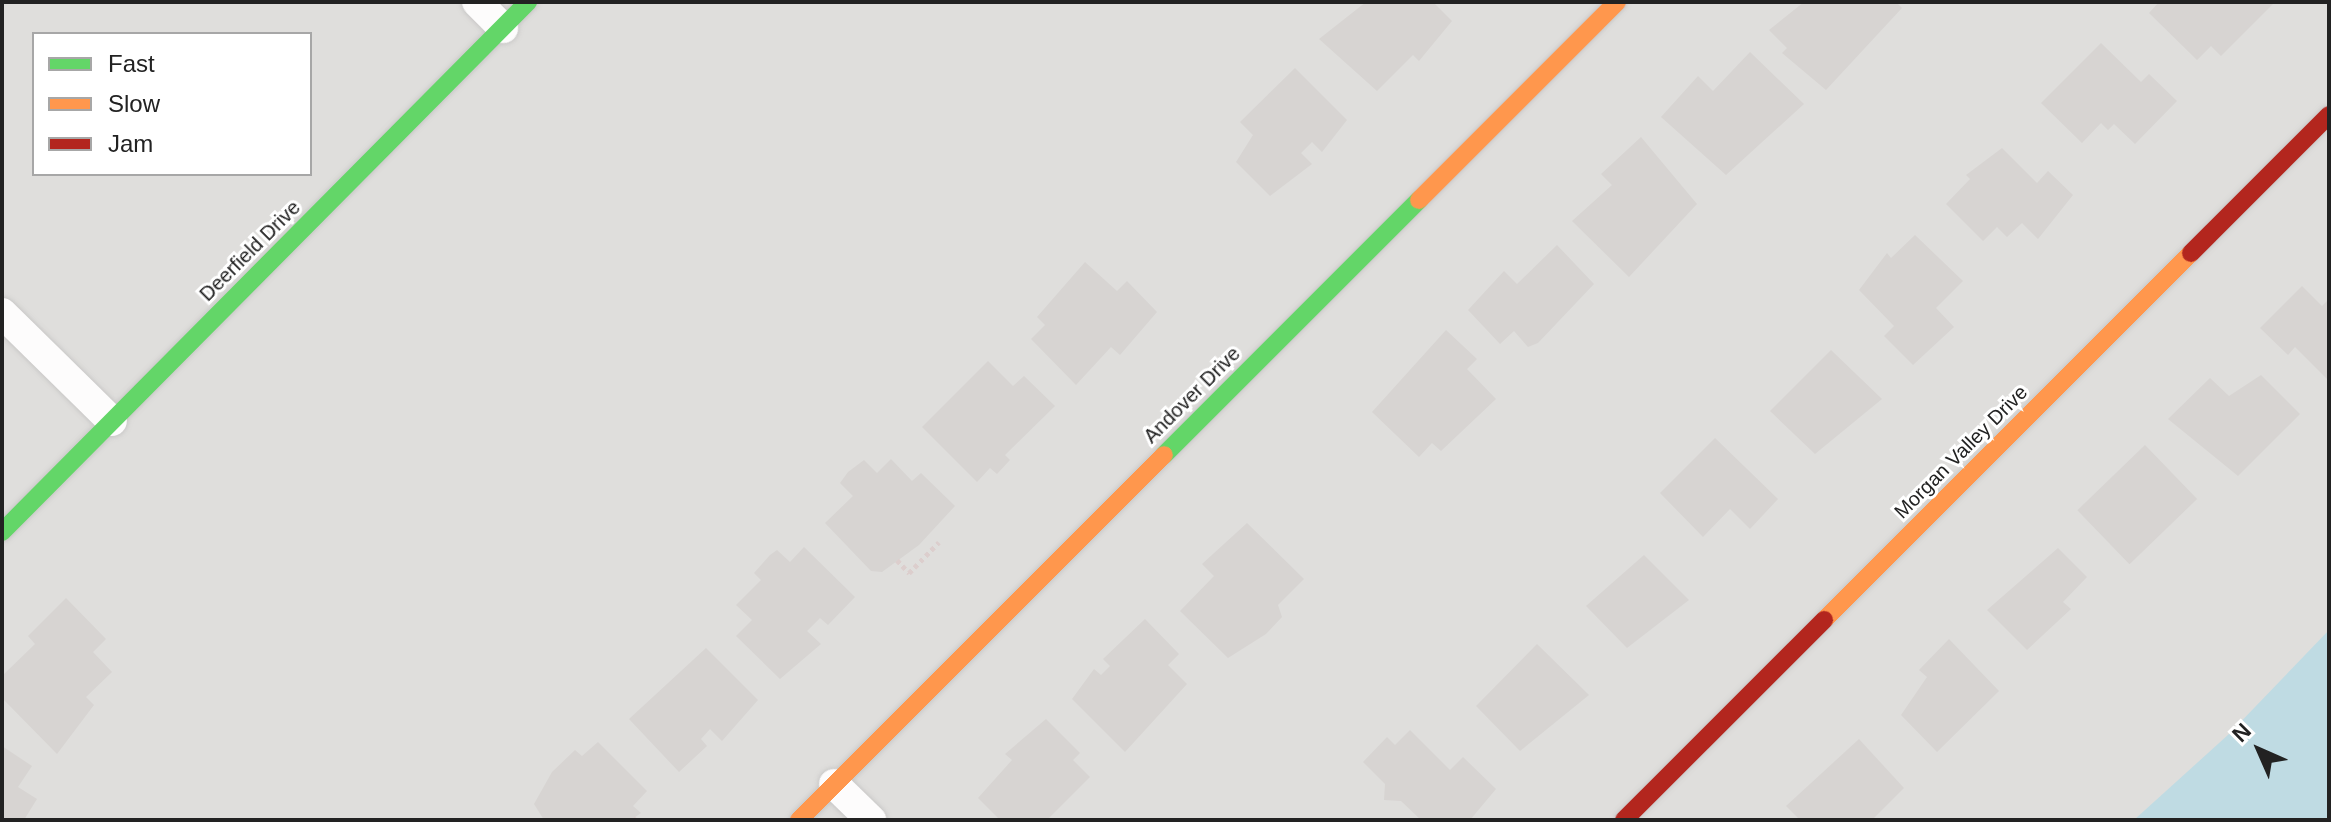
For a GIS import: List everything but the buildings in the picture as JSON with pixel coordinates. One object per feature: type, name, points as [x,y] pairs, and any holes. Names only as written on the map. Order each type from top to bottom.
[{"type":"street","points":[[477,2],[503,28]]},
{"type":"street","name":"Deerfield Drive","points":[[2,532],[528,2]]},
{"type":"street","name":"Andover Drive","points":[[799,820],[1617,2]]},
{"type":"street","name":"Morgan Valley Drive","points":[[1624,820],[2329,115]]},
{"type":"street","points":[[2,313],[112,421]]},
{"type":"street","points":[[834,784],[871,820]]},
{"type":"path","points":[[897,560],[909,573],[939,542]]},
{"type":"shaded area","points":[[2,2],[2329,2],[2329,820],[2,820]]},
{"type":"water","points":[[2329,630],[2329,820],[2134,820],[2229,734]]},
{"type":"traffic: fast","points":[[2,532],[528,2]]},
{"type":"traffic: fast","points":[[1164,455],[1419,200]]},
{"type":"traffic: slow","points":[[1419,200],[1617,2]]},
{"type":"traffic: slow","points":[[1824,620],[2191,253]]},
{"type":"traffic: slow","points":[[799,820],[1164,455]]},
{"type":"traffic: jam","points":[[2191,253],[2329,115]]},
{"type":"traffic: jam","points":[[1624,820],[1824,620]]}]
